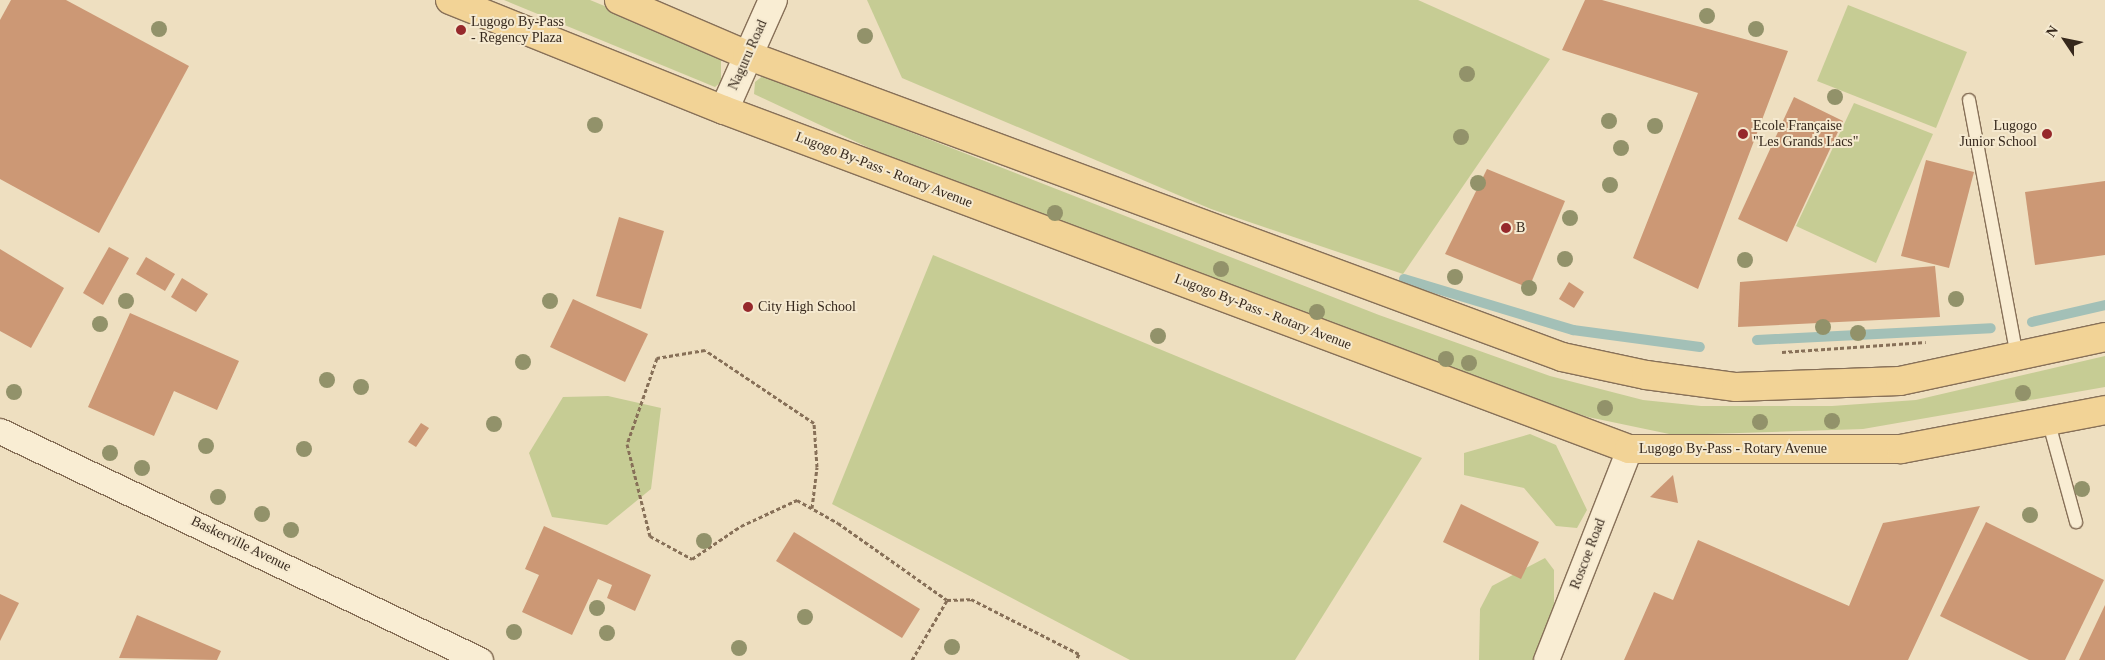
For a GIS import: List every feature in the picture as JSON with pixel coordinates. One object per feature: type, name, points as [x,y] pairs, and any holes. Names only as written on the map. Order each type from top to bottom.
[{"type":"main road","name":"Lugogo By-Pass - Rotary Avenue","points":[[450,0],[724,110],[1629,449],[1901,449],[2105,410]]},
{"type":"main road","points":[[619,0],[748,55],[1562,357],[1646,375],[1736,387],[1900,381],[2105,337]]},
{"type":"street","name":"Naguru Road","points":[[724,110],[773,0]]},
{"type":"street","name":"Baskerville Avenue","points":[[0,431],[480,660]]},
{"type":"street","name":"Roscoe Road","points":[[1546,660],[1629,449]]},
{"type":"lane","points":[[1969,100],[2017,357]]},
{"type":"lane","points":[[2048,420],[2076,522]]},
{"type":"path","points":[[1770,353],[1935,342]]},
{"type":"path","points":[[812,508],[817,467],[814,423],[705,350],[657,358],[626,444],[650,536],[692,559],[741,526],[797,500],[838,523],[947,600],[971,599],[1079,654],[1076,660]]},
{"type":"path","points":[[912,660],[947,600]]},
{"type":"green space","points":[[504,0],[590,0],[721,54],[721,82],[715,87]]},
{"type":"green space","points":[[867,0],[1418,0],[1550,59],[1403,274],[1211,209],[902,78]]},
{"type":"green space","points":[[1848,5],[1967,52],[1936,128],[1817,81]]},
{"type":"green space","points":[[764,75],[1379,315],[1550,376],[1643,400],[1701,406],[1832,406],[1916,400],[2105,356],[2105,387],[1863,429],[1674,435],[1588,417],[1445,372],[882,154],[754,94],[755,82]]},
{"type":"green space","points":[[1854,103],[1933,134],[1876,263],[1796,226]]},
{"type":"green space","points":[[933,255],[1422,458],[1295,660],[1130,660],[832,504]]},
{"type":"green space","points":[[608,396],[661,408],[651,489],[607,525],[552,517],[529,453],[563,397]]},
{"type":"green space","points":[[1530,434],[1556,445],[1587,510],[1577,528],[1556,526],[1524,488],[1464,475],[1464,453]]},
{"type":"green space","points":[[1545,558],[1554,570],[1554,613],[1533,660],[1479,660],[1480,609],[1492,586]]},
{"type":"building","points":[[11,0],[66,0],[189,66],[99,233],[0,179],[0,20]]},
{"type":"building","points":[[1585,0],[1602,0],[1788,51],[1698,289],[1633,258],[1698,93],[1562,50]]},
{"type":"building","points":[[1794,97],[1843,121],[1787,242],[1738,219]]},
{"type":"building","points":[[1926,160],[1974,172],[1949,268],[1901,256]]},
{"type":"building","name":"B","points":[[1487,169],[1565,201],[1529,288],[1445,254]]},
{"type":"building","points":[[2105,181],[2105,255],[2035,265],[2025,192]]},
{"type":"building","points":[[619,217],[664,231],[641,309],[596,296]]},
{"type":"building","points":[[109,247],[129,258],[103,305],[83,293]]},
{"type":"building","points":[[0,249],[64,288],[31,348],[0,331]]},
{"type":"building","points":[[146,257],[175,274],[165,291],[136,274]]},
{"type":"building","points":[[1935,266],[1940,317],[1738,327],[1740,282]]},
{"type":"building","points":[[182,278],[208,294],[196,312],[171,297]]},
{"type":"building","points":[[1569,282],[1584,292],[1574,308],[1559,299]]},
{"type":"building","points":[[573,299],[648,334],[625,382],[550,347]]},
{"type":"building","points":[[130,313],[239,361],[217,410],[174,391],[154,436],[88,407]]},
{"type":"building","points":[[421,423],[429,428],[416,447],[408,442]]},
{"type":"building","points":[[1673,475],[1678,503],[1650,497]]},
{"type":"building","points":[[1461,504],[1539,542],[1521,579],[1443,542]]},
{"type":"building","points":[[1980,506],[1908,660],[1624,660],[1654,592],[1673,600],[1698,540],[1849,606],[1883,523]]},
{"type":"building","points":[[1986,522],[2104,580],[2065,660],[2029,660],[1940,616]]},
{"type":"building","points":[[544,526],[651,575],[635,611],[607,598],[612,585],[598,579],[572,635],[522,612],[539,575],[525,569]]},
{"type":"building","points":[[794,532],[920,609],[902,638],[776,561]]},
{"type":"building","points":[[0,594],[19,603],[0,641]]},
{"type":"building","points":[[2105,605],[2105,660],[2079,660]]},
{"type":"building","points":[[137,615],[221,651],[217,660],[119,658]]},
{"type":"waterway","points":[[1404,279],[1573,330],[1700,347]]},
{"type":"waterway","points":[[2032,322],[2105,305]]},
{"type":"waterway","points":[[1757,340],[1991,328]]},
{"type":"place","name":"Lugogo By-Pass - Regency Plaza","points":[[461,30]]},
{"type":"place","name":"Ecole Française \"Les Grands Lacs\"","points":[[1743,134]]},
{"type":"place","name":"Lugogo Junior School","points":[[2047,134]]},
{"type":"place","name":"B","points":[[1506,228]]},
{"type":"place","name":"City High School","points":[[748,307]]}]
